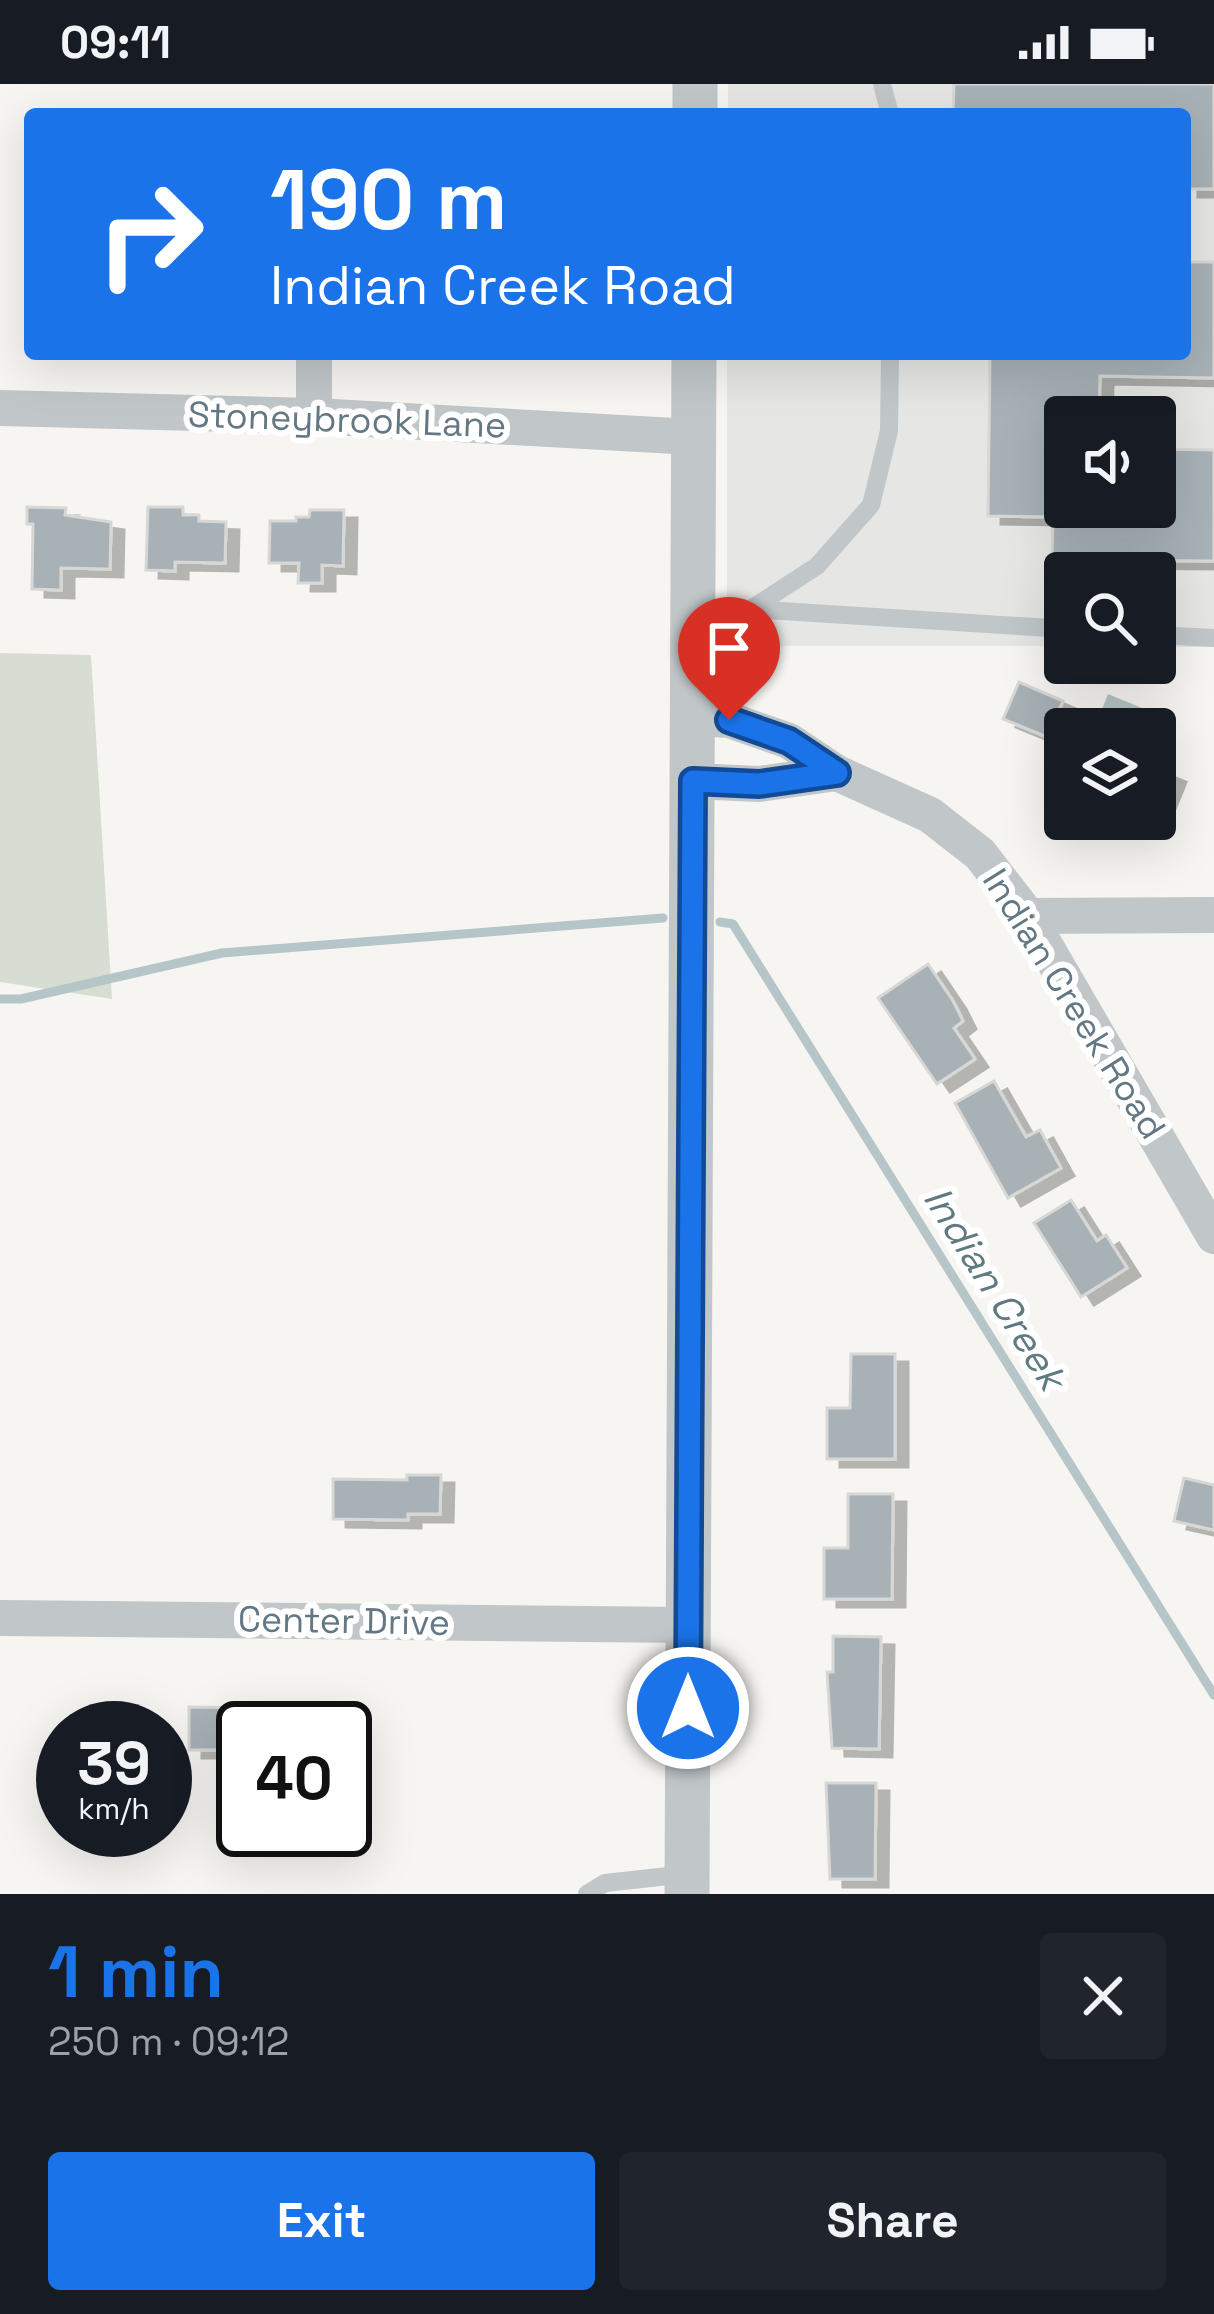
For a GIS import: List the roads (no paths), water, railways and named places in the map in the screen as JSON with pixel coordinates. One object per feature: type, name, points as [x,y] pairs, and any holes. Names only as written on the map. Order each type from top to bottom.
[{"type":"street","points":[[314,360],[314,416]]},
{"type":"street","points":[[687,1884],[694,360]]},
{"type":"street","name":"Stoneybrook Lane","points":[[0,408],[314,416],[693,436]]},
{"type":"street","name":"Indian Creek Road","points":[[694,718],[759,729],[959,834],[1005,881],[1028,916],[1214,1236]]},
{"type":"street","points":[[693,781],[759,784],[837,773]]},
{"type":"street","points":[[1028,916],[1214,915]]},
{"type":"street","name":"Center Drive","points":[[0,1618],[688,1625]]},
{"type":"lane","points":[[751,609],[817,566],[872,505],[889,431],[890,360]]},
{"type":"lane","points":[[693,610],[751,609],[1044,628]]},
{"type":"lane","points":[[1176,635],[1214,638]]},
{"type":"lane","points":[[587,1894],[605,1883],[687,1884]]},
{"type":"waterway","name":"Indian Creek","points":[[0,999],[21,999],[222,953],[663,918]]},
{"type":"waterway","name":"Indian Creek","points":[[720,922],[733,924],[1214,1695]]}]
